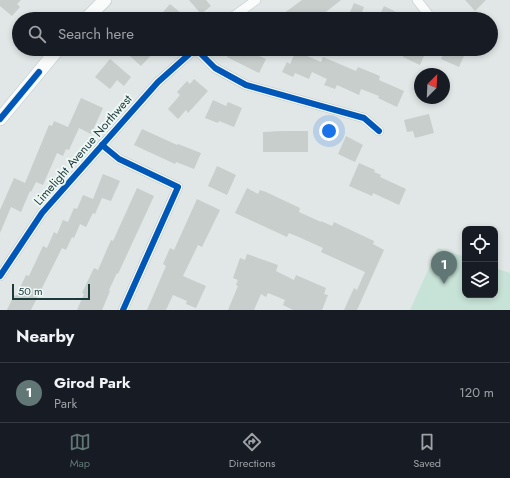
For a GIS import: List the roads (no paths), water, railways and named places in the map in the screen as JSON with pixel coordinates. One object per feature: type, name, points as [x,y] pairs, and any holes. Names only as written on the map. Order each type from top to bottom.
[{"type":"main road","points":[[93,12],[105,0]]},
{"type":"main road","points":[[0,119],[52,56]]},
{"type":"street","points":[[240,12],[256,0]]},
{"type":"street","points":[[417,0],[427,12]]},
{"type":"street","name":"Limelight Avenue Northwest","points":[[0,276],[42,213],[158,82],[187,56]]},
{"type":"street","points":[[202,56],[214,68],[246,85],[364,118],[379,131]]},
{"type":"street","points":[[102,145],[119,159],[178,187],[123,310]]},
{"type":"place","name":"Girod Park","points":[[444,284]]}]
